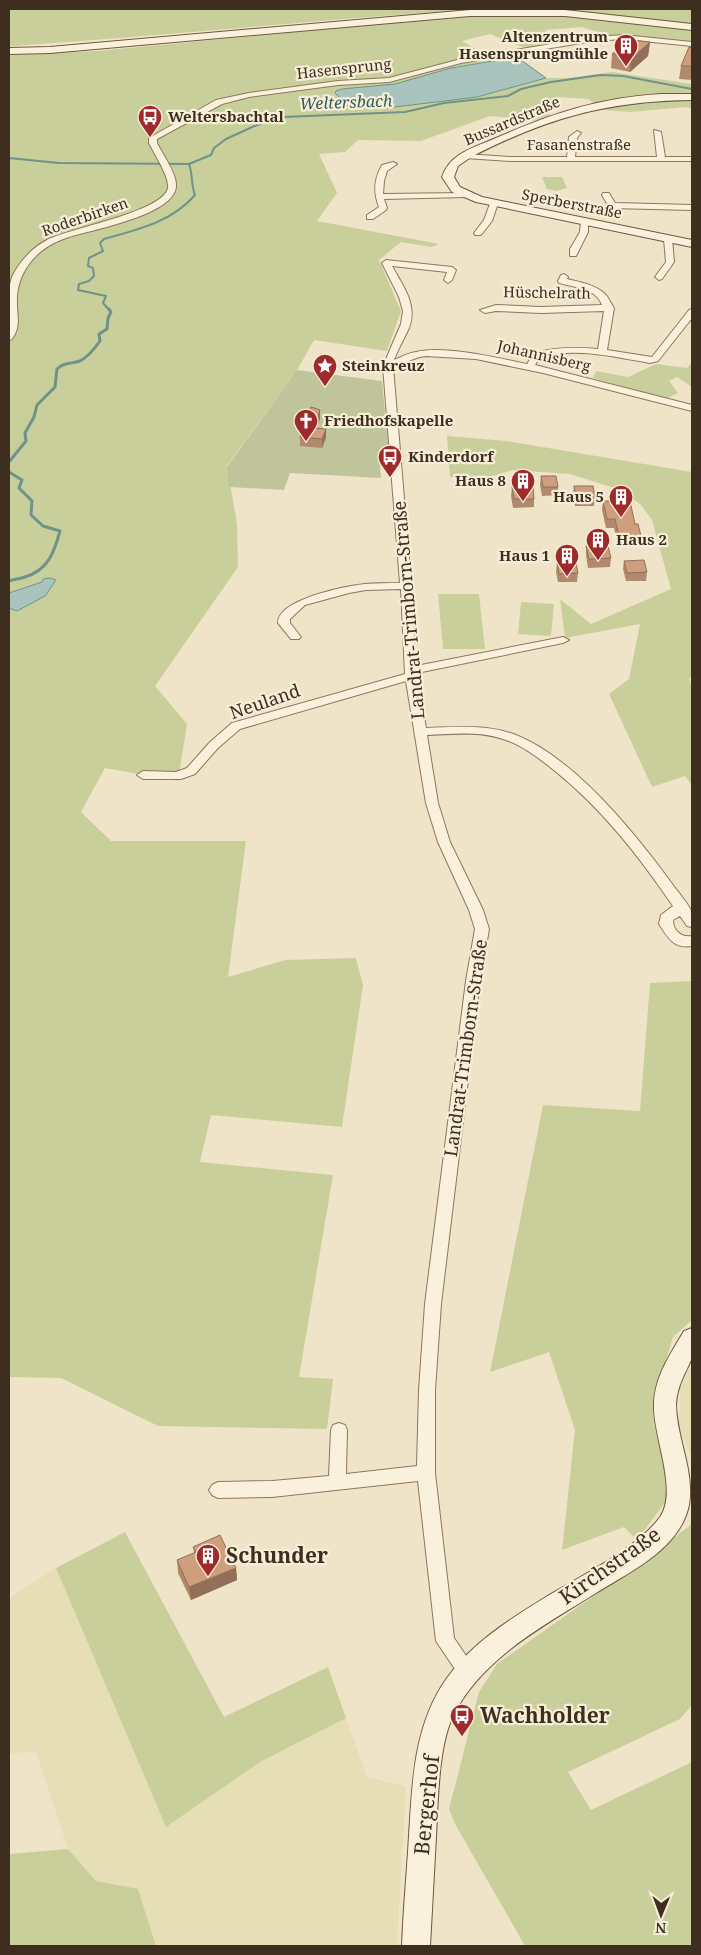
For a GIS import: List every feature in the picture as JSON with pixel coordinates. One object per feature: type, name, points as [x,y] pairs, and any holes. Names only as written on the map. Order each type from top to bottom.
[{"type":"main road","points":[[9,51],[59,50],[470,13],[565,13],[692,27]]},
{"type":"main road","name":"Bussardstraße","points":[[450,183],[448,177],[451,167],[465,156]]},
{"type":"main road","name":"Kirchstraße","points":[[468,1672],[501,1642],[637,1552],[665,1529],[674,1515],[678,1499],[664,1403],[671,1373],[692,1337]]},
{"type":"main road","name":"Bergerhof","points":[[416,1946],[428,1768],[435,1734],[444,1707],[468,1672]]},
{"type":"street","name":"Hasensprung","points":[[155,135],[219,102],[250,95],[389,80],[461,61],[593,39],[623,38],[692,44]]},
{"type":"street","name":"Bussardstraße","points":[[465,156],[541,122],[568,113],[627,102],[692,97]]},
{"type":"street","points":[[656,132],[661,159]]},
{"type":"street","points":[[571,159],[573,137],[577,133]]},
{"type":"street","name":"Roderbirken","points":[[9,337],[16,319],[12,302],[13,290],[24,263],[35,251],[51,241],[144,211],[164,201],[173,188],[172,181],[153,143],[155,135]]},
{"type":"street","name":"Fasanenstraße","points":[[465,156],[483,158],[692,159]]},
{"type":"street","points":[[370,217],[383,208],[379,197],[378,185],[385,166],[393,164]]},
{"type":"street","name":"Sperberstraße","points":[[450,183],[465,195],[494,204],[692,244]]},
{"type":"street","points":[[379,197],[465,195]]},
{"type":"street","points":[[606,195],[612,205],[692,208]]},
{"type":"street","points":[[478,233],[488,221],[494,204]]},
{"type":"street","points":[[573,254],[574,249],[584,235],[584,221]]},
{"type":"street","points":[[659,277],[670,262],[668,239]]},
{"type":"street","points":[[388,366],[389,357],[407,318],[406,303],[386,263],[452,270],[448,280]]},
{"type":"street","name":"Hüschelrath","points":[[564,277],[562,281],[583,286],[601,295],[607,302],[610,315],[602,352]]},
{"type":"street","name":"Hüschelrath","points":[[485,310],[496,308],[541,310],[609,308]]},
{"type":"street","points":[[529,367],[537,355],[543,353],[602,352],[650,360],[655,359],[692,312]]},
{"type":"street","name":"Johannisberg","points":[[388,366],[426,352],[476,356],[529,367],[692,408]]},
{"type":"street","name":"Landrat-Trimborn-Straße","points":[[388,366],[406,586],[411,673],[420,732],[432,803],[444,842],[476,910],[482,929],[473,981],[433,1304],[427,1390],[426,1473],[446,1641],[468,1672]]},
{"type":"street","points":[[295,637],[284,623],[284,618],[301,603],[366,587],[406,586]]},
{"type":"street","name":"Neuland","points":[[143,776],[177,776],[191,771],[214,745],[236,726],[411,673],[563,640]]},
{"type":"street","points":[[420,732],[487,732],[507,736],[527,744],[574,779],[628,834],[647,857],[692,923]]},
{"type":"street","points":[[680,905],[676,912],[666,918],[666,924],[676,939],[684,943],[692,941]]},
{"type":"street","points":[[337,1482],[339,1430]]},
{"type":"street","points":[[218,1490],[272,1488],[426,1473]]},
{"type":"shaded area","points":[[692,1364],[692,1458],[679,1427],[680,1383]]},
{"type":"shaded area","points":[[56,1568],[166,1827],[260,1762],[346,1718],[367,1777],[406,1787],[397,1946],[156,1946],[138,1890],[96,1881],[68,1849],[36,1752],[9,1753],[9,1598]]},
{"type":"green space","points":[[9,9],[692,9],[692,40],[688,43],[608,35],[581,27],[546,30],[545,45],[525,48],[490,34],[462,41],[495,60],[451,68],[395,84],[336,91],[350,108],[395,107],[477,97],[546,78],[568,78],[612,72],[692,84],[692,109],[686,107],[630,112],[602,110],[588,99],[558,97],[542,105],[551,116],[538,121],[490,116],[421,141],[358,140],[345,152],[319,154],[337,193],[317,221],[439,244],[432,247],[401,242],[379,260],[401,311],[387,351],[314,340],[297,370],[227,466],[237,524],[238,567],[155,686],[187,724],[178,781],[105,768],[81,812],[111,841],[246,841],[228,977],[285,960],[356,958],[363,985],[342,1127],[211,1115],[200,1162],[333,1175],[299,1377],[333,1379],[327,1429],[158,1426],[61,1378],[9,1377],[9,608],[17,611],[45,596],[42,582],[9,593],[9,55],[97,51],[464,16],[470,13],[465,10],[409,14],[14,46],[9,45]]},
{"type":"green space","points":[[542,177],[562,177],[567,188],[557,191],[547,189]]},
{"type":"green space","points":[[692,362],[692,387],[677,377],[669,381],[678,393],[666,399],[593,378],[596,371],[628,377],[656,364],[687,368]]},
{"type":"green space","points":[[297,370],[382,381],[389,454],[379,455],[381,478],[290,473],[284,490],[229,487],[227,467]]},
{"type":"green space","points":[[447,436],[506,441],[692,472],[692,675],[689,679],[692,687],[692,785],[685,776],[652,787],[609,694],[629,679],[640,624],[565,638],[560,599],[591,624],[671,589],[652,520],[641,505],[621,490],[570,474],[513,470],[472,482],[450,477]]},
{"type":"green space","points":[[438,594],[479,594],[485,649],[443,649]]},
{"type":"green space","points":[[521,602],[554,604],[551,636],[518,634]]},
{"type":"green space","points":[[692,981],[692,1320],[673,1337],[653,1404],[670,1496],[637,1540],[624,1527],[562,1550],[575,1430],[549,1352],[490,1372],[543,1105],[640,1111],[650,983]]},
{"type":"green space","points":[[692,1524],[692,1705],[680,1719],[568,1772],[591,1810],[692,1762],[692,1946],[525,1946],[455,1824],[449,1809],[479,1692],[497,1664]]},
{"type":"green space","points":[[125,1532],[224,1717],[328,1667],[346,1718],[260,1762],[166,1827],[56,1568]]},
{"type":"green space","points":[[68,1849],[96,1881],[138,1889],[156,1946],[9,1946],[9,1854]]},
{"type":"water","points":[[517,57],[546,78],[477,97],[395,107],[350,108],[335,93],[342,89],[395,84],[451,68]]},
{"type":"water","points":[[50,578],[56,580],[45,596],[17,611],[9,608],[9,593]]},
{"type":"building","points":[[633,40],[650,42],[631,59],[612,54]]},
{"type":"building","points":[[689,47],[692,48],[692,66],[681,66]]},
{"type":"building","points":[[311,407],[320,410],[314,428],[326,429],[322,439],[300,437]]},
{"type":"building","points":[[541,476],[556,476],[558,487],[543,487]]},
{"type":"building","points":[[574,486],[593,486],[595,497],[576,497]]},
{"type":"building","points":[[512,487],[533,487],[534,499],[514,499]]},
{"type":"building","points":[[603,501],[630,501],[635,524],[638,524],[641,536],[619,536],[615,519],[607,519]]},
{"type":"building","points":[[586,546],[608,546],[611,558],[589,559]]},
{"type":"building","points":[[644,560],[647,572],[627,573],[624,561]]},
{"type":"building","points":[[557,563],[576,563],[578,573],[559,574]]},
{"type":"building","points":[[220,1535],[236,1568],[189,1587],[177,1560],[196,1552],[193,1547]]},
{"type":"waterway","name":"Weltersbach","points":[[189,164],[211,155],[214,148],[226,139],[257,125],[283,117],[405,112],[444,103],[508,96],[521,89],[551,82],[601,75],[623,76],[692,89]]},
{"type":"waterway","name":"Weltersbach","points":[[9,158],[59,163],[189,164]]},
{"type":"waterway","points":[[110,311],[103,303],[106,296],[78,290],[79,284],[89,281],[94,276],[93,268],[88,266],[89,258],[103,251],[100,243],[104,239],[153,224],[176,212],[186,204],[195,195],[189,164]]},
{"type":"waterway","points":[[9,462],[26,441],[25,433],[34,417],[37,405],[55,387],[57,369],[65,364],[80,361],[94,349],[100,341],[99,334],[107,329],[108,318],[111,312],[109,309]]},
{"type":"waterway","points":[[9,472],[22,480],[19,488],[32,501],[31,515],[43,526],[60,531],[49,560],[45,565],[33,574],[9,581]]},
{"type":"place","name":"Altenzentrum Hasensprungmühle","points":[[626,67]]},
{"type":"place","name":"Weltersbachtal","points":[[150,138]]},
{"type":"place","name":"Steinkreuz","points":[[325,387]]},
{"type":"place","name":"Friedhofskapelle","points":[[306,442]]},
{"type":"place","name":"Kinderdorf","points":[[390,478]]},
{"type":"place","name":"Haus 8","points":[[523,502]]},
{"type":"place","name":"Haus 5","points":[[621,518]]},
{"type":"place","name":"Haus 2","points":[[598,561]]},
{"type":"place","name":"Haus 1","points":[[567,577]]},
{"type":"place","name":"Schunder","points":[[208,1577]]},
{"type":"place","name":"Wachholder","points":[[462,1737]]}]
